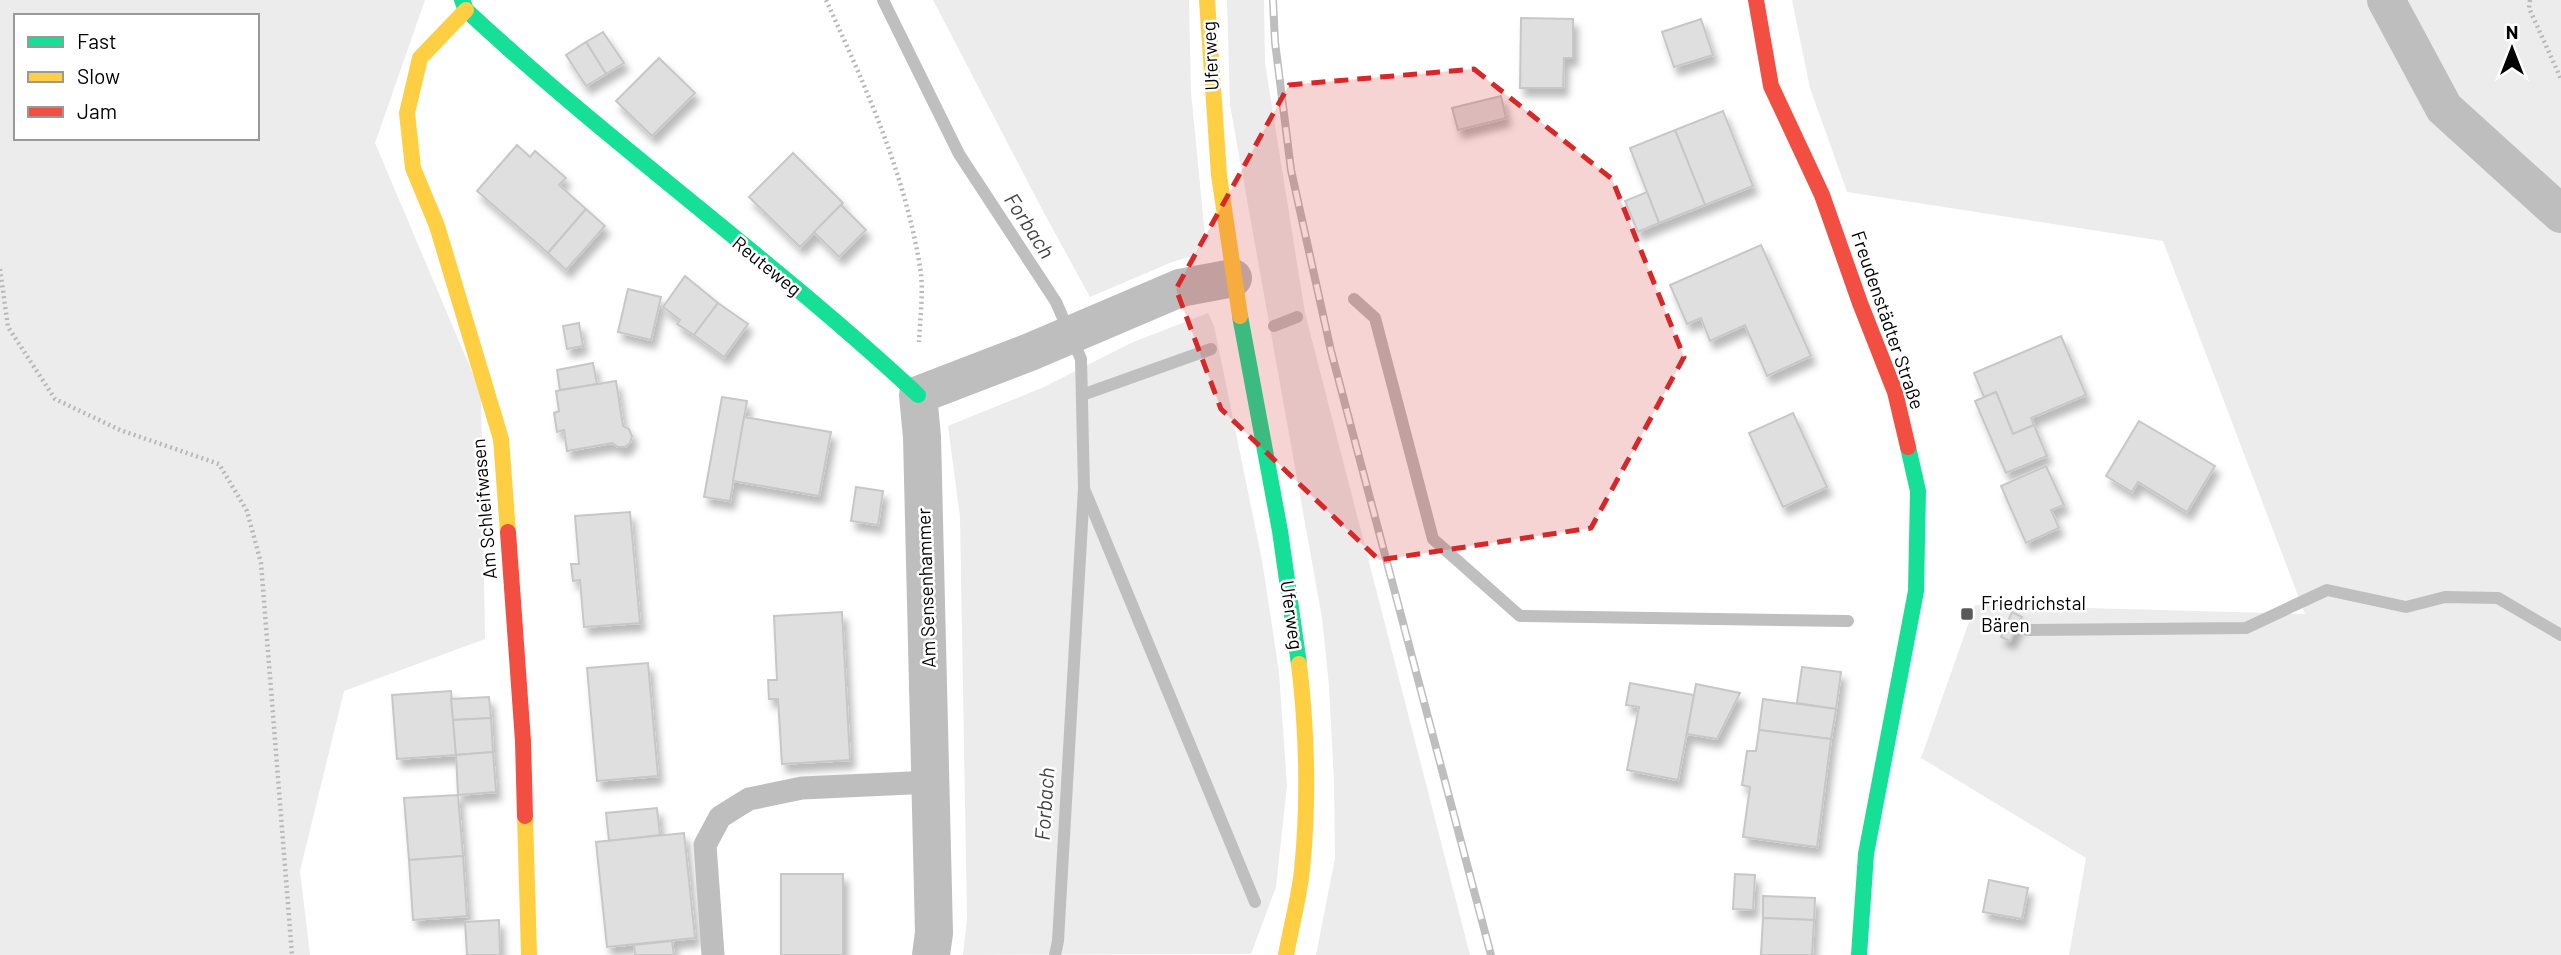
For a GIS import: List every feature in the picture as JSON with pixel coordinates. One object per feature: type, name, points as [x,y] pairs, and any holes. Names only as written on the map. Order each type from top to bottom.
[{"type":"street","name":"Uferweg","points":[[1207,0],[1210,83],[1233,278],[1284,553],[1306,716],[1308,780],[1303,864],[1286,955]]},
{"type":"street","name":"Freudenstädter Straße","points":[[1756,0],[1771,86],[1822,195],[1895,392],[1917,491],[1916,591],[1866,854],[1859,955]]},
{"type":"street","points":[[2386,0],[2444,108],[2561,214]]},
{"type":"street","name":"Reuteweg","points":[[464,5],[528,68],[860,341],[918,395]]},
{"type":"street","name":"Am Schleifwasen","points":[[464,5],[421,58],[407,113],[413,168],[437,226],[501,439],[523,741],[529,955]]},
{"type":"street","points":[[918,395],[1030,352],[1180,288],[1233,278]]},
{"type":"street","name":"Am Sensenhammer","points":[[918,395],[922,437],[932,782],[934,933],[931,955]]},
{"type":"lane","points":[[713,955],[705,845],[720,817],[749,799],[802,788],[932,782]]},
{"type":"path","points":[[826,0],[862,79],[909,216],[921,270],[918,395]]},
{"type":"path","points":[[2530,0],[2529,8],[2561,79]]},
{"type":"path","points":[[0,269],[8,327],[55,399],[120,430],[219,464],[247,511],[261,563],[292,955]]},
{"type":"highlighted area","points":[[1474,69],[1612,179],[1684,357],[1591,528],[1379,560],[1221,409],[1176,289],[1289,85]]},
{"type":"shaded area","points":[[0,0],[425,0],[375,143],[481,393],[485,639],[344,691],[300,871],[310,955],[0,955]]},
{"type":"shaded area","points":[[933,0],[1189,0],[1191,92],[1205,236],[1196,255],[1172,262],[1090,297]]},
{"type":"shaded area","points":[[1227,0],[1264,0],[1265,63],[1305,313],[1470,955],[1316,955],[1335,858],[1329,686],[1322,618],[1230,105]]},
{"type":"shaded area","points":[[1792,0],[2561,0],[2561,955],[2069,955],[2086,858],[1921,758],[1975,605],[2305,614],[2163,241],[1847,192],[1810,88]]},
{"type":"shaded area","points":[[1208,313],[1214,326],[1262,560],[1279,672],[1287,785],[1276,887],[1251,954],[963,955],[967,918],[960,517],[948,426],[1044,387],[1131,343]]},
{"type":"building","points":[[1521,18],[1573,19],[1573,58],[1564,58],[1563,88],[1520,88]]},
{"type":"building","points":[[1701,19],[1713,55],[1674,67],[1662,32]]},
{"type":"building","points":[[603,32],[624,63],[606,74],[586,42]]},
{"type":"building","points":[[586,42],[606,74],[586,86],[566,55]]},
{"type":"building","points":[[659,58],[695,93],[652,136],[616,101]]},
{"type":"building","points":[[1501,96],[1506,118],[1458,130],[1452,108]]},
{"type":"building","points":[[1723,111],[1753,186],[1705,205],[1675,130]]},
{"type":"building","points":[[1675,130],[1705,205],[1659,223],[1630,148]]},
{"type":"building","points":[[517,145],[530,157],[535,151],[566,178],[559,185],[586,209],[548,253],[477,191]]},
{"type":"building","points":[[793,153],[843,203],[800,247],[749,197]]},
{"type":"building","points":[[1647,192],[1659,223],[1638,232],[1625,201]]},
{"type":"building","points":[[841,205],[866,230],[839,257],[814,232]]},
{"type":"building","points":[[586,209],[605,226],[566,270],[548,253]]},
{"type":"building","points":[[1761,245],[1811,356],[1767,376],[1745,325],[1710,341],[1701,318],[1687,324],[1670,285]]},
{"type":"building","points":[[685,276],[718,303],[694,335],[677,324],[680,320],[663,307]]},
{"type":"building","points":[[628,289],[661,297],[651,340],[618,332]]},
{"type":"building","points":[[718,303],[748,324],[724,357],[694,335]]},
{"type":"building","points":[[579,323],[583,346],[567,349],[563,326]]},
{"type":"building","points":[[2061,336],[2086,395],[2031,418],[2034,425],[2013,434],[1996,392],[1984,397],[1974,373]]},
{"type":"building","points":[[593,363],[597,384],[560,390],[557,370]]},
{"type":"building","points":[[616,381],[623,426],[629,429],[632,436],[630,443],[625,447],[612,443],[567,451],[564,430],[557,432],[554,413],[559,411],[556,391]]},
{"type":"building","points":[[1996,392],[2013,434],[2034,425],[2047,456],[2006,473],[1975,401]]},
{"type":"building","points":[[722,397],[747,401],[730,501],[704,497]]},
{"type":"building","points":[[1793,413],[1827,487],[1783,507],[1749,433]]},
{"type":"building","points":[[744,417],[831,432],[819,496],[733,481]]},
{"type":"building","points":[[2139,421],[2215,466],[2187,512],[2138,482],[2132,492],[2106,476]]},
{"type":"building","points":[[2046,466],[2064,505],[2051,510],[2059,528],[2026,543],[2001,486]]},
{"type":"building","points":[[856,487],[883,491],[878,525],[851,521]]},
{"type":"building","points":[[630,512],[640,623],[584,627],[580,580],[573,581],[571,564],[579,564],[575,516]]},
{"type":"building","points":[[842,612],[850,760],[782,764],[778,699],[769,699],[768,680],[777,680],[774,616]]},
{"type":"building","points":[[2012,612],[2022,617],[2010,641],[2001,637]]},
{"type":"building","points":[[648,663],[658,776],[597,781],[587,668]]},
{"type":"building","points":[[1802,667],[1841,672],[1836,709],[1797,703]]},
{"type":"building","points":[[1630,683],[1694,695],[1678,780],[1627,770],[1639,707],[1626,705]]},
{"type":"building","points":[[1696,684],[1740,693],[1717,739],[1687,734]]},
{"type":"building","points":[[451,691],[456,755],[397,759],[392,695]]},
{"type":"building","points":[[489,697],[491,718],[453,720],[451,699]]},
{"type":"building","points":[[1763,699],[1836,709],[1831,739],[1759,730]]},
{"type":"building","points":[[491,718],[493,752],[456,755],[453,720]]},
{"type":"building","points":[[1759,730],[1831,739],[1817,847],[1743,837],[1750,787],[1742,785],[1747,751],[1756,751]]},
{"type":"building","points":[[493,752],[496,792],[458,795],[456,755]]},
{"type":"building","points":[[458,795],[463,856],[409,860],[404,798]]},
{"type":"building","points":[[657,808],[660,835],[609,841],[606,813]]},
{"type":"building","points":[[684,833],[695,938],[607,947],[596,842]]},
{"type":"building","points":[[463,856],[467,916],[413,920],[409,860]]},
{"type":"building","points":[[781,874],[843,874],[843,955],[781,955]]},
{"type":"building","points":[[1735,874],[1755,875],[1753,910],[1733,909]]},
{"type":"building","points":[[1989,880],[2028,888],[2022,919],[1983,912]]},
{"type":"building","points":[[1763,896],[1815,898],[1814,920],[1763,918]]},
{"type":"building","points":[[1763,918],[1814,920],[1812,955],[1761,955]]},
{"type":"building","points":[[499,920],[500,955],[467,955],[465,922]]},
{"type":"building","points":[[672,941],[674,955],[635,955],[634,945]]},
{"type":"waterway","name":"Forbach","points":[[883,0],[959,154],[1056,302],[1081,359],[1084,488],[1058,941],[1055,955]]},
{"type":"waterway","points":[[1354,299],[1375,318],[1433,539],[1520,616],[1848,621]]},
{"type":"waterway","points":[[1274,326],[1297,317]]},
{"type":"waterway","points":[[1082,395],[1211,349]]},
{"type":"waterway","name":"Forbach","points":[[1085,491],[1255,902]]},
{"type":"waterway","points":[[2028,630],[2246,628],[2327,590],[2406,607],[2445,597],[2498,598],[2561,635]]},
{"type":"railway","points":[[1273,0],[1275,42],[1291,170],[1331,351],[1491,955]]},
{"type":"traffic: fast","points":[[462,0],[466,10],[521,60],[807,297],[918,395]]},
{"type":"traffic: fast","points":[[1240,316],[1280,531],[1299,664]]},
{"type":"traffic: fast","points":[[1859,955],[1866,854],[1916,591],[1918,491],[1908,447]]},
{"type":"traffic: slow","points":[[1207,0],[1219,175],[1240,316]]},
{"type":"traffic: slow","points":[[466,10],[420,58],[407,113],[413,168],[437,226],[501,439],[508,532]]},
{"type":"traffic: slow","points":[[1286,955],[1301,881],[1306,818],[1304,715],[1299,664]]},
{"type":"traffic: slow","points":[[525,816],[529,955]]},
{"type":"traffic: jam","points":[[1756,0],[1771,86],[1822,195],[1895,392],[1908,447]]},
{"type":"traffic: jam","points":[[508,532],[523,741],[525,816]]},
{"type":"place","name":"Friedrichstal Bären","points":[[1967,614]]}]
